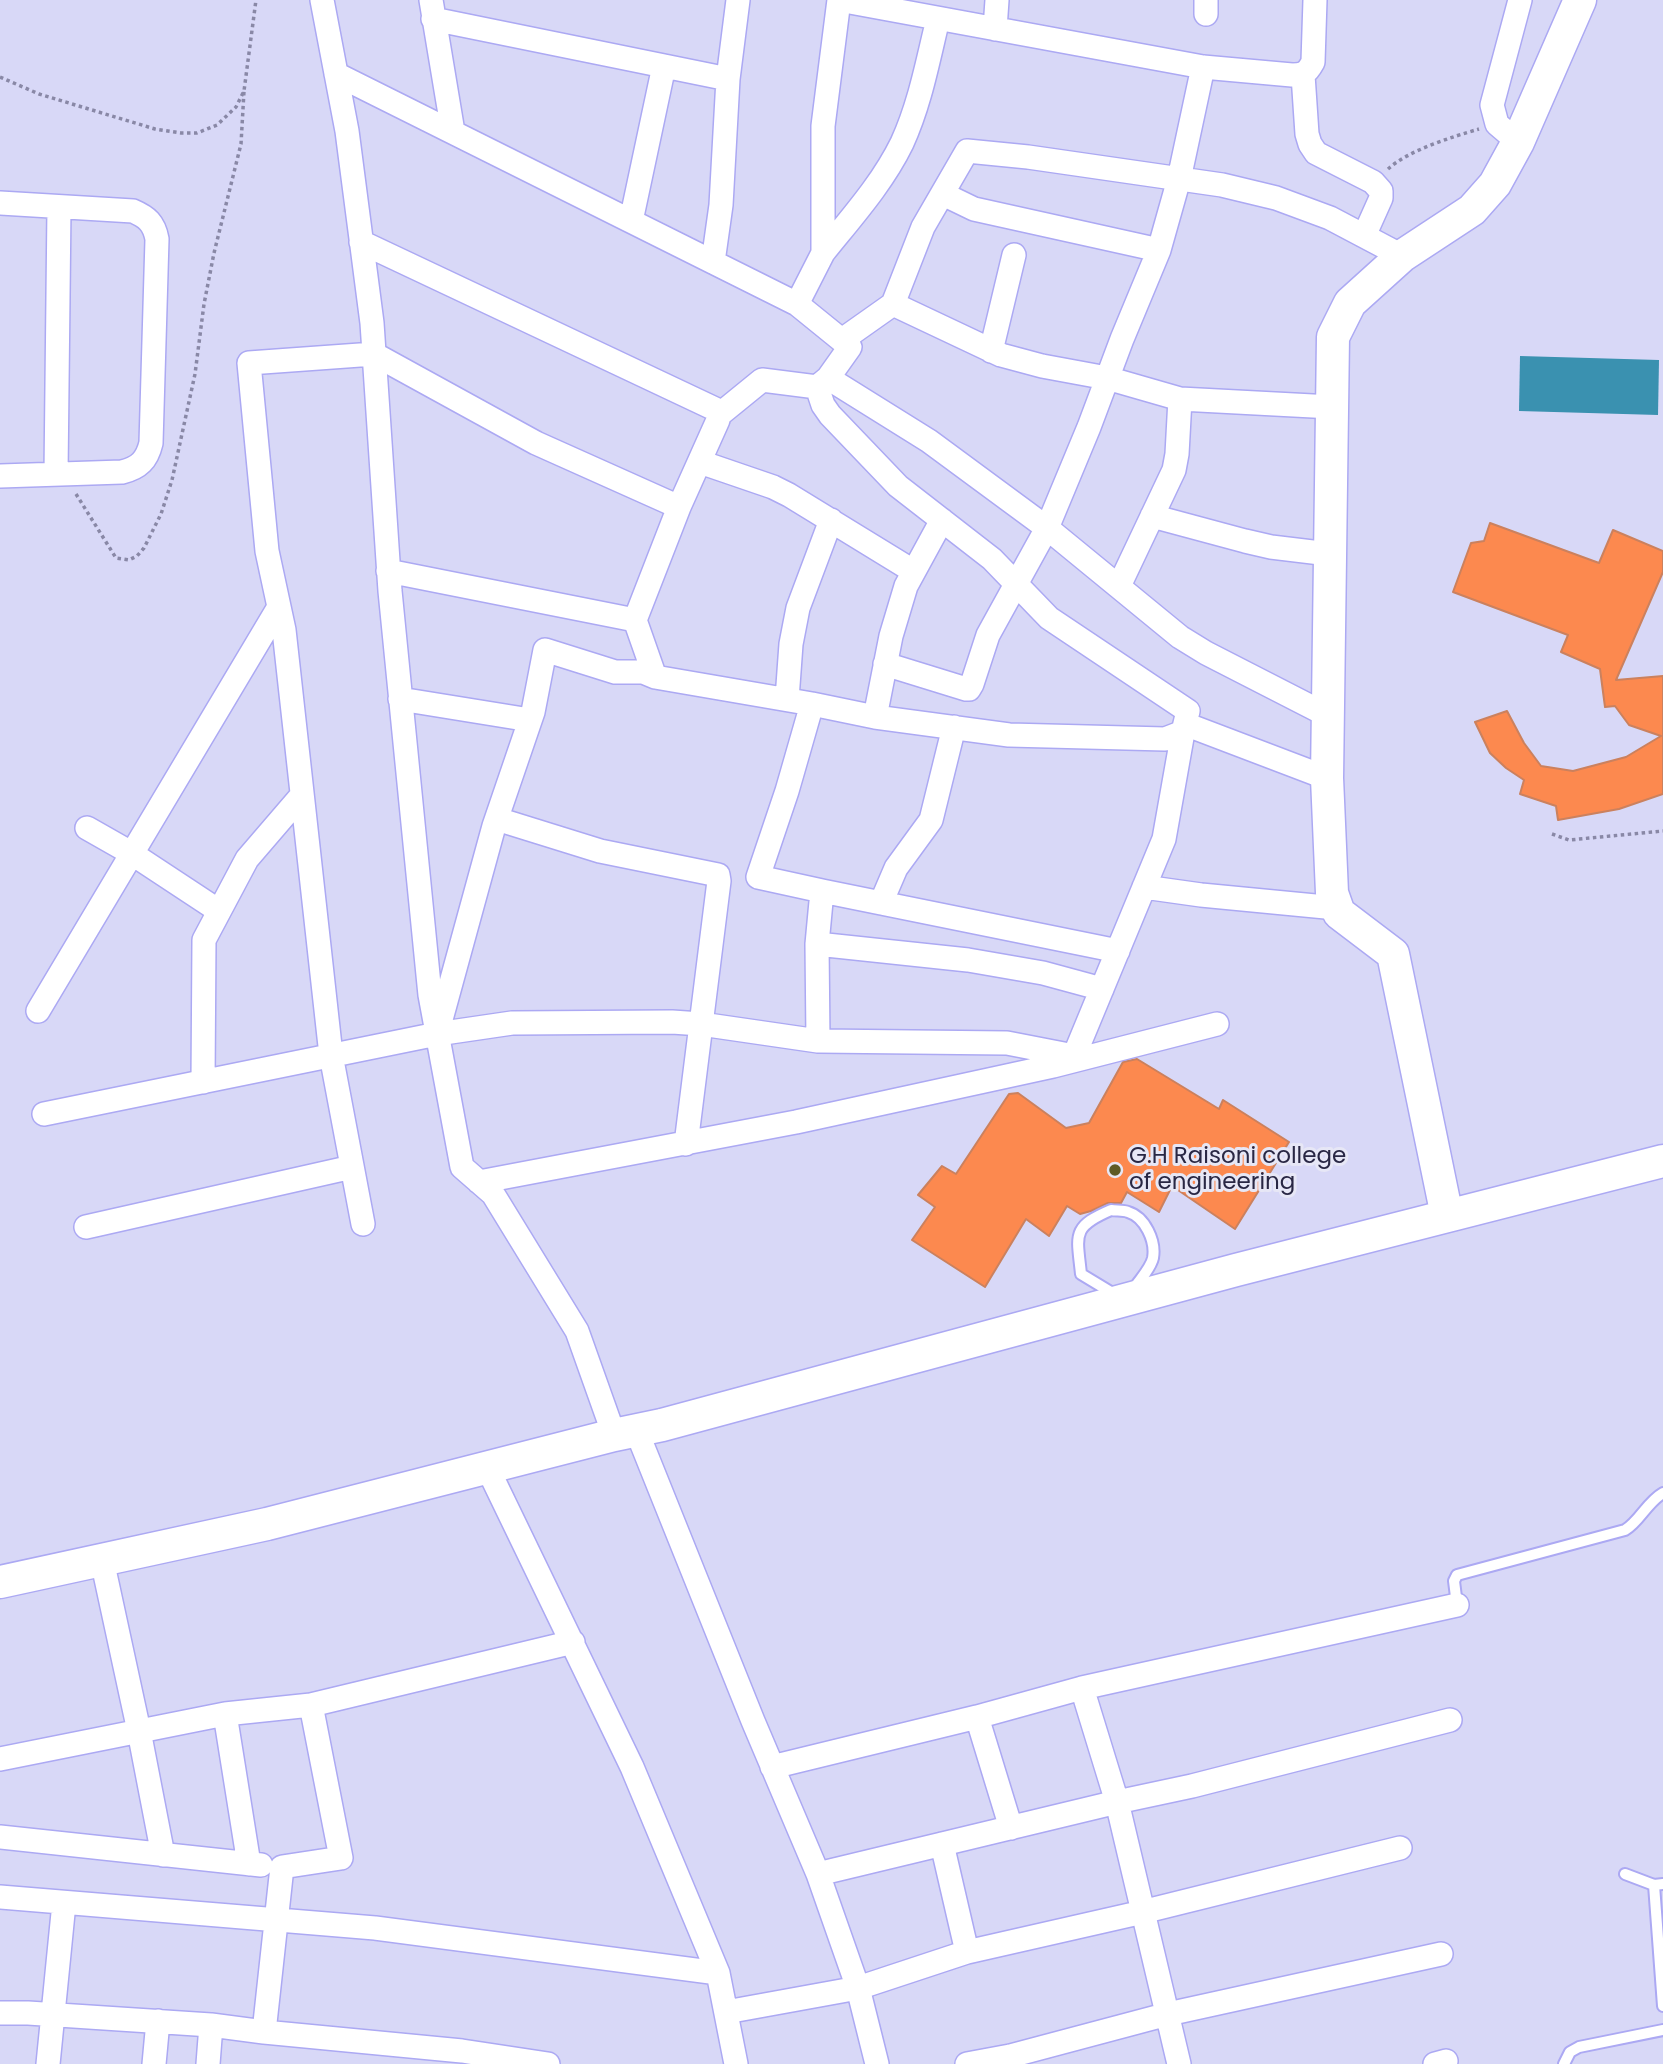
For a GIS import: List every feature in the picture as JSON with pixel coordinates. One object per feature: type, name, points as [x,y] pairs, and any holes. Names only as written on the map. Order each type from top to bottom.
[{"type":"street","points":[[322,0],[347,131],[372,323],[388,571],[430,995],[462,1167],[493,1194],[577,1331],[625,1433],[818,1874],[858,1988],[877,2064]]},
{"type":"street","points":[[713,262],[721,205],[728,79],[738,0]]},
{"type":"street","points":[[823,253],[823,126],[839,0],[1203,67],[1303,75]]},
{"type":"street","points":[[995,29],[997,0]]},
{"type":"street","points":[[1315,0],[1313,62],[1303,75],[1307,134],[1316,153],[1373,182],[1381,191],[1381,198],[1364,236]]},
{"type":"street","points":[[1508,133],[1492,105],[1520,0]]},
{"type":"street","points":[[1447,1216],[1393,954],[1339,913],[1332,893],[1327,715],[1333,337],[1350,303],[1402,256],[1472,210],[1494,184],[1508,133],[1580,0]]},
{"type":"street","points":[[453,132],[432,9],[728,79]]},
{"type":"street","points":[[797,304],[823,253],[872,191],[901,144],[920,91],[937,19]]},
{"type":"street","points":[[631,221],[664,66]]},
{"type":"street","points":[[885,664],[968,689],[972,684],[988,635],[1048,528],[1159,250],[1179,179],[1203,67]]},
{"type":"street","points":[[336,74],[797,304],[850,347],[823,382],[824,405],[830,415],[898,486],[992,559],[1049,618],[1188,711],[1164,839],[1073,1058]]},
{"type":"street","points":[[842,340],[892,304],[923,228],[967,151],[1028,157],[1222,185],[1276,198],[1330,218],[1402,256]]},
{"type":"street","points":[[943,194],[974,209],[1159,250]]},
{"type":"street","points":[[0,204],[133,211],[150,221],[157,239],[149,452],[140,465],[122,472],[0,476]]},
{"type":"street","points":[[59,207],[60,474]]},
{"type":"street","points":[[361,242],[715,409],[719,415]]},
{"type":"street","points":[[991,351],[1014,255]]},
{"type":"street","points":[[892,304],[991,351],[1042,366],[1107,378],[1180,399],[1332,407]]},
{"type":"street","points":[[363,1224],[331,1055],[284,630],[267,551],[249,363],[374,354],[536,443],[679,507]]},
{"type":"street","points":[[655,677],[635,620],[679,507],[719,415],[762,380],[823,382],[929,441],[1048,528],[1180,636],[1206,653],[1327,715]]},
{"type":"street","points":[[1119,586],[1176,463],[1180,399]]},
{"type":"street","points":[[700,462],[773,487],[913,570]]},
{"type":"street","points":[[1152,516],[1271,547],[1329,554]]},
{"type":"street","points":[[787,699],[791,644],[798,608],[831,520]]},
{"type":"street","points":[[875,717],[900,604],[913,570],[942,520]]},
{"type":"street","points":[[388,571],[635,620]]},
{"type":"street","points":[[37,1011],[279,607]]},
{"type":"street","points":[[437,1034],[497,819],[530,720],[545,650],[615,672],[643,672],[655,677],[875,717],[1009,735],[1165,739],[1184,728],[1327,778]]},
{"type":"street","points":[[400,699],[530,720]]},
{"type":"street","points":[[758,877],[812,704]]},
{"type":"street","points":[[881,903],[896,868],[931,820],[954,727]]},
{"type":"street","points":[[203,1082],[204,940],[247,859],[303,795]]},
{"type":"street","points":[[497,819],[621,857],[718,875],[758,877],[1118,951]]},
{"type":"street","points":[[87,828],[131,853],[219,911]]},
{"type":"street","points":[[686,1144],[718,875]]},
{"type":"street","points":[[1144,887],[1336,908]]},
{"type":"street","points":[[818,1041],[817,944],[822,891]]},
{"type":"street","points":[[817,944],[968,960],[1043,973],[1102,989]]},
{"type":"street","points":[[44,1114],[437,1034],[512,1023],[701,1024],[818,1041],[1007,1043],[1073,1058]]},
{"type":"street","points":[[479,1182],[796,1122],[1216,1024]]},
{"type":"street","points":[[0,1582],[268,1524],[1663,1161]]},
{"type":"street","points":[[86,1227],[352,1167]]},
{"type":"street","points":[[487,1467],[632,1766],[718,1973],[736,2064]]},
{"type":"street","points":[[102,1560],[163,1855]]},
{"type":"street","points":[[772,1767],[978,1717],[1082,1688],[1457,1605]]},
{"type":"street","points":[[0,1759],[225,1714],[311,1705],[573,1643]]},
{"type":"street","points":[[1082,1688],[1117,1802],[1179,2064]]},
{"type":"street","points":[[0,1837],[282,1867],[341,1858],[311,1705]]},
{"type":"street","points":[[225,1714],[249,1864]]},
{"type":"street","points":[[978,1717],[1011,1828]]},
{"type":"street","points":[[818,1874],[1192,1786],[1450,1720]]},
{"type":"street","points":[[942,1844],[967,1952]]},
{"type":"street","points":[[726,2012],[858,1988],[967,1952],[1143,1912],[1400,1848]]},
{"type":"street","points":[[264,2032],[282,1867]]},
{"type":"street","points":[[0,1897],[375,1928],[718,1973]]},
{"type":"street","points":[[48,2064],[64,1903]]},
{"type":"street","points":[[967,2064],[1010,2056],[1168,2014],[1441,1954]]},
{"type":"street","points":[[0,2013],[211,2025],[462,2051],[548,2064]]},
{"type":"street","points":[[154,2064],[158,2021]]},
{"type":"street","points":[[208,2064],[211,2025]]},
{"type":"lane","points":[[1111,1210],[1129,1212],[1144,1222],[1151,1239],[1153,1259],[1124,1300],[1081,1274],[1079,1230],[1091,1219],[1111,1210]]},
{"type":"lane","points":[[1457,1605],[1454,1581],[1457,1575],[1625,1530],[1663,1493]]},
{"type":"lane","points":[[1625,1874],[1658,1885],[1663,2006]]},
{"type":"lane","points":[[1564,2064],[1570,2052],[1579,2047],[1663,2030]]},
{"type":"path","points":[[60,474],[116,558],[129,560],[144,548],[161,514],[181,443],[214,253],[241,144],[244,91],[256,0]]},
{"type":"path","points":[[0,76],[39,94],[155,129],[181,134],[197,133],[217,125],[236,107],[244,91]]},
{"type":"path","points":[[1373,182],[1392,165],[1449,137],[1508,133]]},
{"type":"path","points":[[1552,834],[1569,840],[1663,831]]},
{"type":"water","points":[[1520,356],[1659,360],[1658,415],[1519,411]]},
{"type":"building","points":[[1490,523],[1599,563],[1613,530],[1663,551],[1663,572],[1616,680],[1663,676],[1663,794],[1619,809],[1558,820],[1556,806],[1520,794],[1524,780],[1490,753],[1475,722],[1507,711],[1524,743],[1541,766],[1573,771],[1626,757],[1661,736],[1629,725],[1615,706],[1605,707],[1600,669],[1561,652],[1568,635],[1453,592],[1471,543],[1484,541]]},
{"type":"building","name":"G.H Raisoni college of engineering","points":[[1137,1059],[1219,1109],[1223,1100],[1289,1142],[1235,1229],[1172,1186],[1159,1212],[1127,1192],[1121,1203],[1108,1203],[1080,1214],[1067,1206],[1049,1236],[1026,1219],[985,1287],[912,1240],[935,1207],[918,1195],[942,1166],[956,1174],[1009,1094],[1018,1093],[1066,1128],[1089,1123],[1123,1062]]},
{"type":"place","name":"G.H Raisoni college of engineering","points":[[1115,1170]]}]
